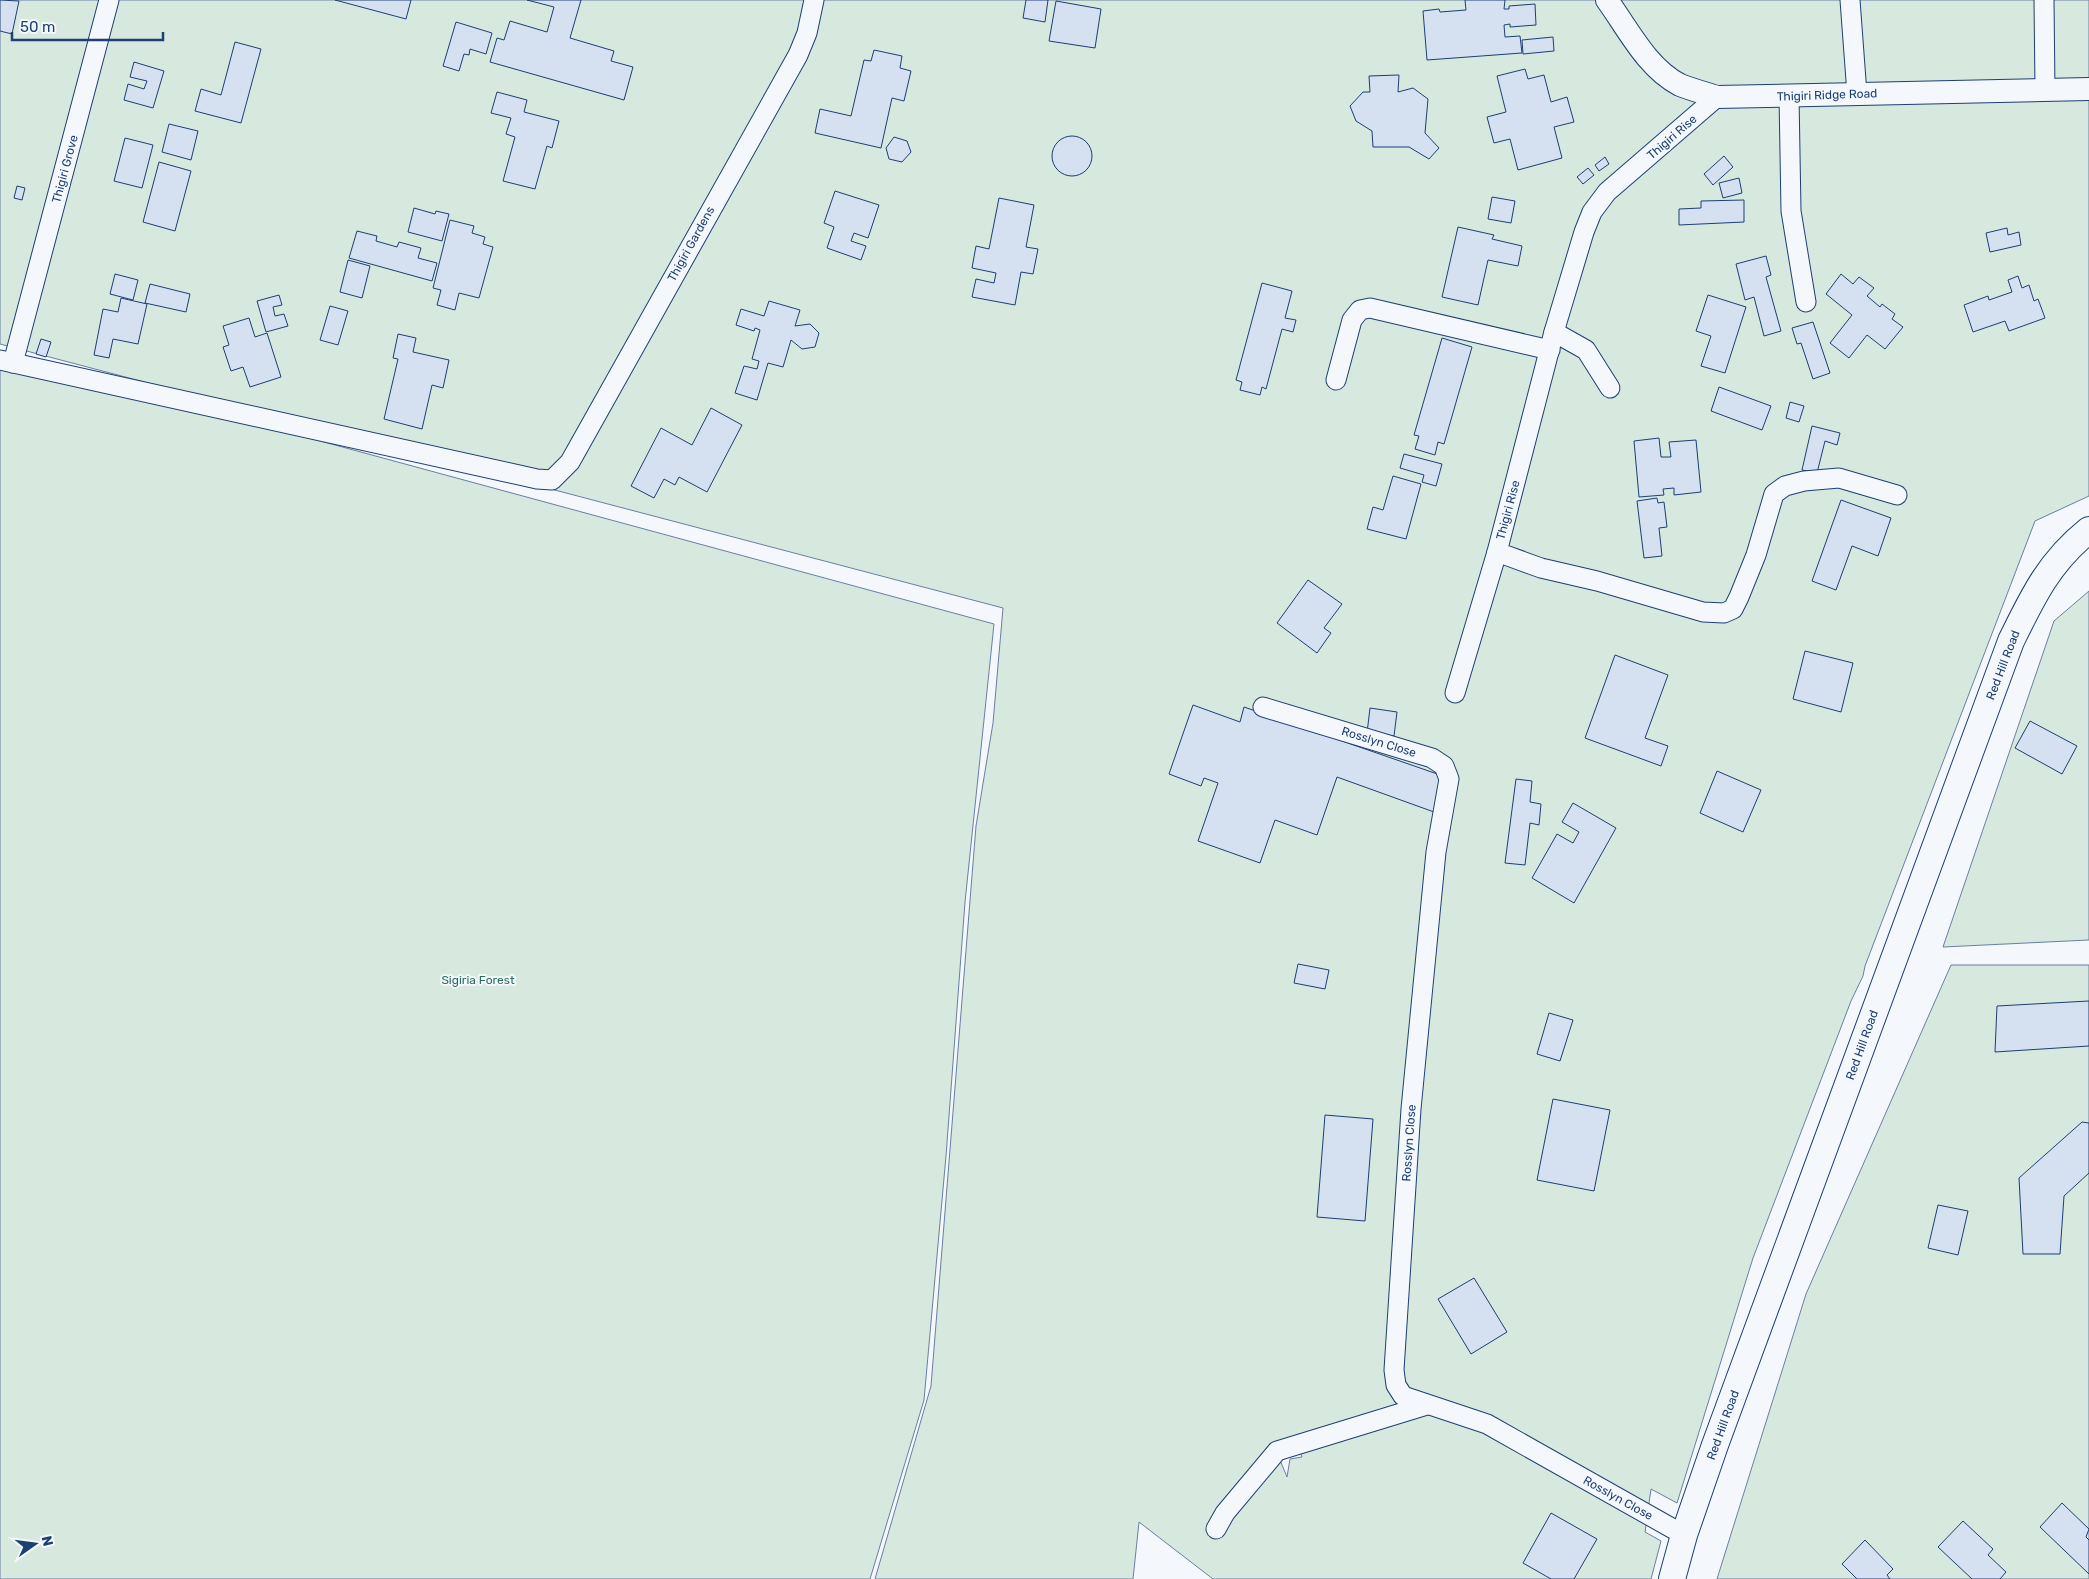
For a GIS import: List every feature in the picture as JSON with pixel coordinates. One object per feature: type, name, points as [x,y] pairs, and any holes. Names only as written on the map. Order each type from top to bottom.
[{"type":"main road","name":"Red Hill Road","points":[[1672,1579],[1684,1535],[1715,1445],[2011,641],[2037,587],[2069,546],[2089,530]]},
{"type":"street","name":"Thigiri Grove","points":[[6,362],[20,338],[109,0]]},
{"type":"street","name":"Thigiri Gardens","points":[[6,362],[537,479],[552,480],[570,462],[798,54],[807,33],[814,0]]},
{"type":"street","name":"Thigiri Ridge Road","points":[[1607,0],[1645,54],[1667,76],[1681,85],[1717,97],[2089,89]]},
{"type":"street","points":[[1850,0],[1857,94]]},
{"type":"street","points":[[2044,0],[2045,90]]},
{"type":"street","points":[[1789,96],[1791,210],[1806,302]]},
{"type":"street","name":"Thigiri Rise","points":[[1717,97],[1607,192],[1592,212],[1584,232],[1552,341],[1497,552],[1542,568],[1597,581],[1704,612],[1724,613],[1733,609],[1739,597],[1756,555],[1774,494],[1785,486],[1804,481],[1839,478],[1898,495]]},
{"type":"street","points":[[1336,380],[1352,320],[1360,310],[1370,308],[1552,341],[1586,350],[1610,388]]},
{"type":"street","points":[[1455,693],[1497,552]]},
{"type":"street","name":"Rosslyn Close","points":[[1264,707],[1432,758],[1444,766],[1449,779],[1436,852],[1412,1109],[1394,1370],[1396,1385],[1403,1396],[1487,1424],[1684,1535]]},
{"type":"street","points":[[1216,1529],[1225,1513],[1277,1451],[1427,1405]]},
{"type":"green space","points":[[0,0],[2089,0],[2089,496],[2035,521],[1865,966],[1863,976],[1851,1001],[1753,1258],[1677,1503],[1651,1489],[1645,1532],[1661,1541],[1651,1579],[1213,1579],[1139,1522],[1133,1579],[875,1579],[931,1386],[976,826],[993,723],[1003,608],[0,344]],"holes":[[[1296,1442],[1302,1457],[1290,1459],[1287,1477],[1275,1448]]]},
{"type":"green space","name":"Sigiria Forest","points":[[0,354],[994,624],[965,902],[946,1156],[924,1400],[870,1579],[0,1579]]},
{"type":"green space","points":[[2089,591],[2089,940],[1943,947],[2054,621]]},
{"type":"green space","points":[[1951,965],[2089,965],[2089,1579],[1717,1579],[1806,1294]]},
{"type":"building","points":[[0,0],[19,1],[12,34],[0,31]]},
{"type":"building","points":[[335,0],[411,0],[406,19]]},
{"type":"building","points":[[527,0],[581,0],[570,38],[614,51],[611,61],[633,67],[624,100],[490,62],[497,38],[504,40],[510,21],[547,32],[554,7]]},
{"type":"building","points":[[1026,0],[1048,0],[1045,22],[1023,18]]},
{"type":"building","points":[[1465,0],[1505,0],[1504,9],[1509,9],[1509,6],[1535,4],[1536,25],[1510,27],[1510,24],[1504,25],[1505,37],[1520,36],[1522,53],[1427,60],[1423,11],[1439,9],[1440,12],[1466,10]]},
{"type":"building","points":[[1056,1],[1101,9],[1095,48],[1049,41]]},
{"type":"building","points":[[456,22],[492,33],[486,54],[470,49],[469,55],[464,54],[459,71],[443,66]]},
{"type":"building","points":[[1553,37],[1554,51],[1523,54],[1522,40]]},
{"type":"building","points":[[235,42],[261,49],[241,123],[195,111],[201,89],[221,95]]},
{"type":"building","points":[[874,50],[902,56],[900,68],[911,71],[904,101],[892,98],[881,148],[815,133],[820,109],[851,116],[864,60],[871,61]]},
{"type":"building","points":[[134,62],[164,71],[153,108],[124,100],[128,84],[144,89],[147,81],[130,77]]},
{"type":"building","points":[[1525,69],[1528,79],[1544,75],[1551,102],[1567,97],[1574,122],[1554,127],[1562,158],[1518,170],[1510,139],[1494,143],[1487,117],[1506,112],[1497,76]]},
{"type":"building","points":[[1399,75],[1398,92],[1413,88],[1428,99],[1425,133],[1439,148],[1429,159],[1409,147],[1373,147],[1372,131],[1356,121],[1350,106],[1363,92],[1370,92],[1369,76]]},
{"type":"building","points":[[497,92],[527,100],[524,112],[559,121],[552,148],[547,146],[535,189],[503,181],[515,137],[506,134],[511,118],[491,113]]},
{"type":"building","points":[[169,124],[198,131],[191,160],[162,152]]},
{"type":"building","points":[[1072,136],[1086,142],[1092,156],[1086,170],[1072,176],[1058,170],[1052,156],[1058,142]]},
{"type":"building","points":[[894,137],[907,141],[911,152],[902,162],[889,159],[886,148]]},
{"type":"building","points":[[125,138],[153,145],[142,188],[114,181]]},
{"type":"building","points":[[1724,156],[1733,167],[1713,185],[1704,174]]},
{"type":"building","points":[[1605,157],[1609,164],[1599,171],[1595,165]]},
{"type":"building","points":[[159,162],[191,171],[175,231],[143,222]]},
{"type":"building","points":[[1588,168],[1594,175],[1583,184],[1577,177]]},
{"type":"building","points":[[1739,178],[1742,193],[1723,198],[1719,183]]},
{"type":"building","points":[[17,186],[25,188],[22,200],[14,198]]},
{"type":"building","points":[[835,191],[879,205],[868,238],[854,233],[851,241],[866,246],[861,260],[827,248],[834,227],[824,223]]},
{"type":"building","points":[[1492,197],[1515,201],[1511,223],[1488,219]]},
{"type":"building","points":[[999,198],[1034,205],[1026,247],[1038,249],[1033,274],[1021,272],[1015,305],[972,297],[976,279],[994,283],[996,273],[972,268],[976,246],[989,249]]},
{"type":"building","points":[[1744,200],[1744,222],[1679,225],[1679,209],[1701,208],[1701,201]]},
{"type":"building","points":[[414,208],[435,214],[436,211],[449,214],[442,241],[408,232]]},
{"type":"building","points":[[450,220],[474,226],[472,233],[485,237],[483,244],[493,247],[479,298],[459,293],[455,310],[437,305],[441,290],[433,288]]},
{"type":"building","points":[[1458,227],[1494,235],[1492,239],[1522,246],[1518,266],[1488,260],[1478,305],[1442,297]]},
{"type":"building","points":[[2007,228],[2008,235],[2019,232],[2021,245],[1990,252],[1986,233]]},
{"type":"building","points":[[357,231],[377,236],[376,241],[397,247],[399,242],[421,248],[418,258],[437,263],[432,281],[349,258]]},
{"type":"building","points":[[1766,256],[1771,275],[1766,277],[1781,331],[1764,336],[1754,297],[1745,300],[1736,264]]},
{"type":"building","points":[[348,260],[370,266],[362,298],[340,292]]},
{"type":"building","points":[[115,274],[138,280],[133,300],[110,294]]},
{"type":"building","points":[[1841,274],[1853,284],[1859,277],[1874,288],[1867,296],[1880,307],[1882,304],[1895,314],[1892,319],[1903,327],[1885,349],[1867,335],[1849,358],[1830,343],[1852,315],[1826,294]]},
{"type":"building","points":[[2018,276],[2022,288],[2029,285],[2034,301],[2038,299],[2045,318],[2009,331],[2005,321],[1973,332],[1964,305],[1988,296],[1989,300],[2012,292],[2008,280]]},
{"type":"building","points":[[1262,283],[1292,291],[1285,318],[1296,320],[1293,332],[1282,329],[1266,389],[1262,387],[1260,395],[1240,390],[1242,382],[1236,380]]},
{"type":"building","points":[[150,284],[190,294],[186,312],[145,303]]},
{"type":"building","points":[[279,295],[282,305],[273,307],[275,316],[284,314],[288,326],[266,332],[257,301]]},
{"type":"building","points":[[1708,295],[1746,307],[1725,373],[1701,366],[1711,336],[1696,331]]},
{"type":"building","points":[[121,298],[147,304],[138,344],[113,339],[109,358],[94,355],[103,309],[118,312]]},
{"type":"building","points":[[769,301],[800,310],[795,326],[810,324],[819,333],[815,347],[802,349],[791,340],[783,367],[768,363],[757,400],[735,393],[744,366],[757,369],[759,361],[752,359],[760,330],[755,328],[754,331],[736,325],[741,309],[764,316]]},
{"type":"building","points":[[330,306],[348,311],[338,345],[320,340]]},
{"type":"building","points":[[249,318],[255,337],[267,333],[281,377],[250,387],[243,367],[231,371],[223,347],[229,345],[223,326]]},
{"type":"building","points":[[1813,322],[1830,373],[1813,379],[1801,343],[1797,344],[1792,328]]},
{"type":"building","points":[[398,334],[416,338],[413,352],[449,360],[443,388],[432,385],[422,429],[384,419],[398,359],[393,358]]},
{"type":"building","points":[[1442,338],[1472,347],[1444,444],[1438,442],[1435,455],[1415,449],[1419,436],[1414,435]]},
{"type":"building","points":[[41,339],[51,342],[46,357],[36,354]]},
{"type":"building","points":[[1719,387],[1771,406],[1762,430],[1711,411]]},
{"type":"building","points":[[1790,402],[1804,406],[1799,422],[1786,418]]},
{"type":"building","points":[[711,408],[742,425],[707,492],[679,477],[675,485],[664,479],[654,498],[631,486],[661,428],[692,445]]},
{"type":"building","points":[[1812,426],[1840,433],[1837,445],[1825,441],[1817,473],[1802,470]]},
{"type":"building","points":[[1659,438],[1661,457],[1671,457],[1669,442],[1696,440],[1701,492],[1674,495],[1674,488],[1663,489],[1664,495],[1639,497],[1634,441]]},
{"type":"building","points":[[1404,454],[1442,464],[1436,486],[1422,482],[1424,475],[1400,468]]},
{"type":"building","points":[[1393,476],[1421,484],[1406,539],[1367,529],[1373,507],[1383,510]]},
{"type":"building","points":[[1657,498],[1658,503],[1664,502],[1667,527],[1659,528],[1662,556],[1644,558],[1637,501]]},
{"type":"building","points":[[1841,500],[1891,518],[1878,556],[1852,546],[1836,590],[1812,581]]},
{"type":"building","points":[[1308,580],[1342,604],[1324,628],[1331,633],[1317,653],[1277,623]]},
{"type":"building","points":[[1805,651],[1853,663],[1841,712],[1793,699]]},
{"type":"building","points":[[1615,655],[1668,675],[1645,738],[1668,746],[1661,766],[1585,738]]},
{"type":"building","points":[[1193,705],[1240,722],[1244,707],[1446,777],[1434,812],[1337,777],[1317,835],[1275,820],[1260,863],[1198,841],[1218,783],[1204,778],[1201,786],[1169,774]]},
{"type":"building","points":[[1370,708],[1397,712],[1394,736],[1367,733]]},
{"type":"building","points":[[2030,721],[2077,746],[2062,774],[2015,748]]},
{"type":"building","points":[[1717,771],[1761,790],[1743,832],[1700,813]]},
{"type":"building","points":[[1516,779],[1532,781],[1530,802],[1541,804],[1539,825],[1530,823],[1525,865],[1505,863]]},
{"type":"building","points":[[1573,803],[1616,828],[1574,903],[1532,878],[1557,834],[1573,843],[1579,832],[1562,822]]},
{"type":"building","points":[[1298,964],[1329,970],[1325,989],[1294,983]]},
{"type":"building","points":[[2089,1001],[2089,1046],[1995,1052],[1997,1006]]},
{"type":"building","points":[[1549,1013],[1573,1020],[1560,1061],[1537,1054]]},
{"type":"building","points":[[1553,1099],[1610,1110],[1594,1191],[1537,1180]]},
{"type":"building","points":[[1325,1115],[1373,1119],[1365,1221],[1317,1217]]},
{"type":"building","points":[[2082,1122],[2089,1123],[2089,1173],[2064,1196],[2060,1254],[2023,1254],[2019,1178]]},
{"type":"building","points":[[1938,1205],[1968,1211],[1958,1255],[1928,1248]]},
{"type":"building","points":[[1474,1278],[1507,1332],[1471,1354],[1438,1299]]},
{"type":"building","points":[[2062,1503],[2089,1529],[2086,1537],[2089,1540],[2089,1574],[2040,1527]]},
{"type":"building","points":[[1551,1513],[1597,1539],[1574,1579],[1551,1579],[1523,1563]]},
{"type":"building","points":[[1963,1521],[1993,1549],[1988,1555],[2006,1572],[2000,1579],[1972,1579],[1938,1547]]},
{"type":"building","points":[[1865,1540],[1893,1569],[1887,1575],[1890,1579],[1857,1579],[1842,1564]]}]
